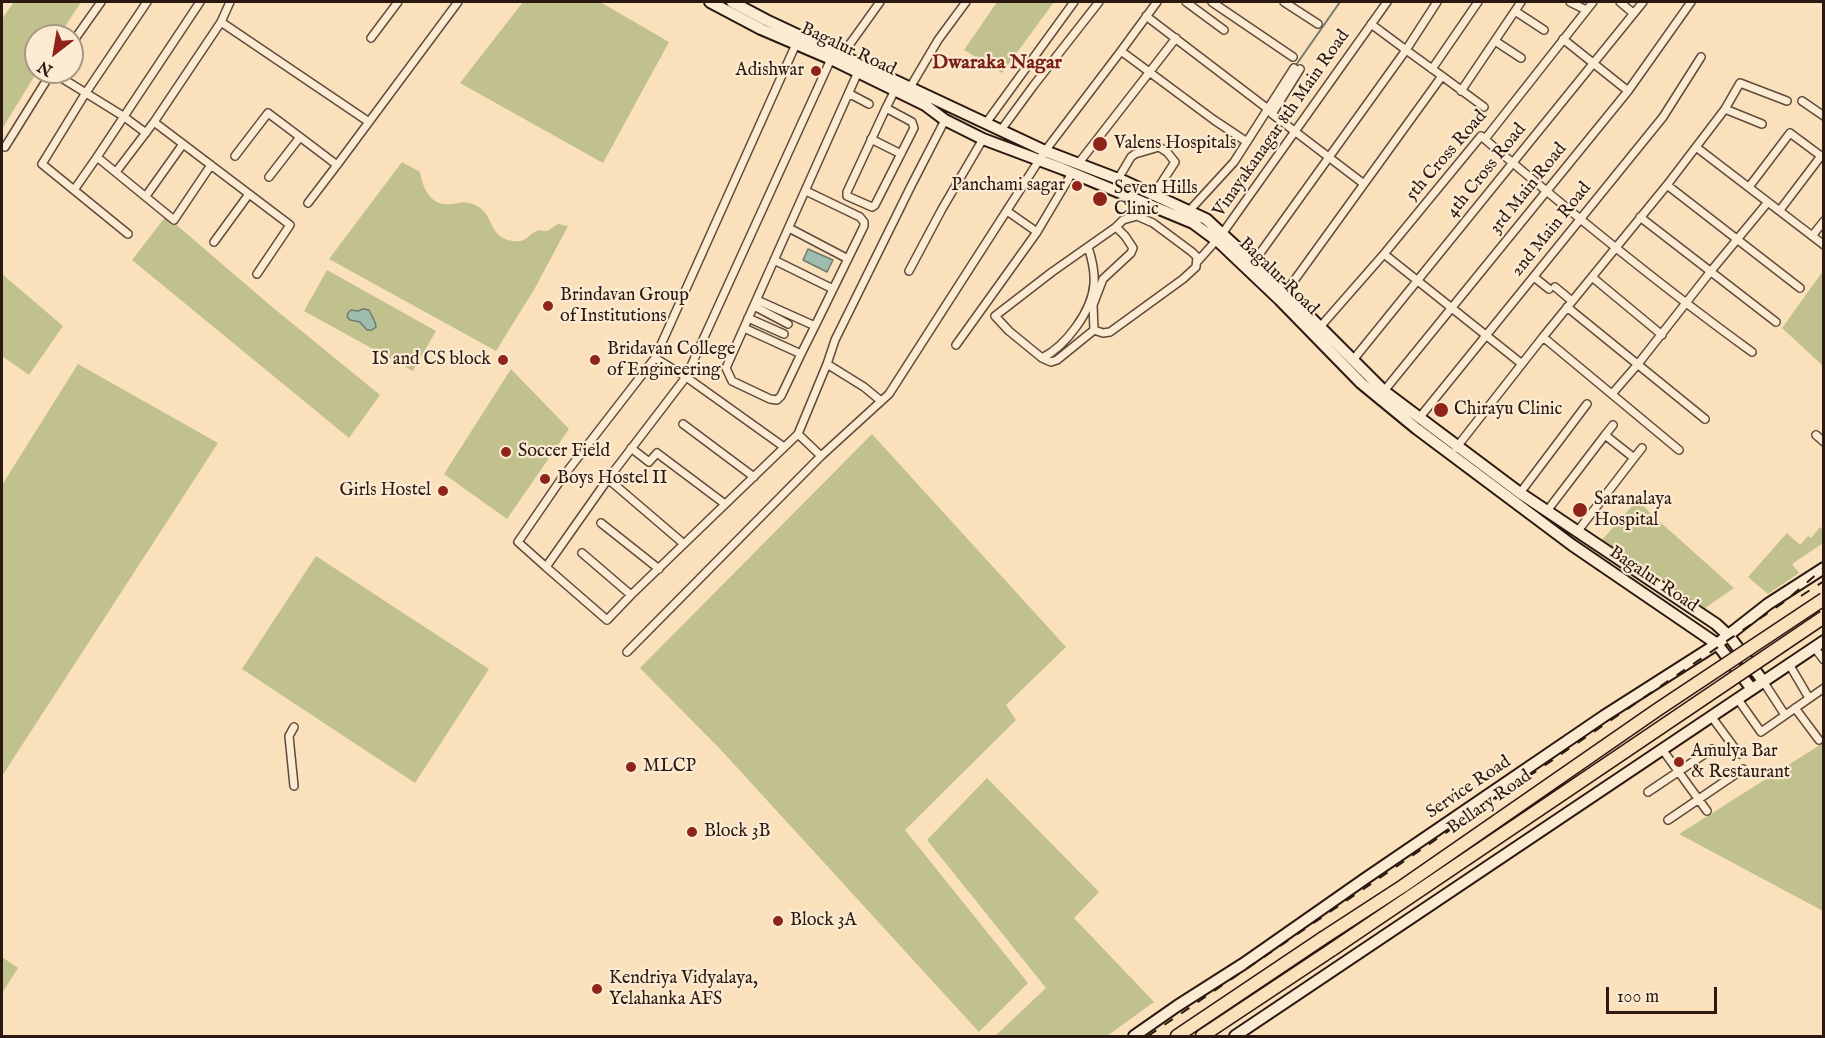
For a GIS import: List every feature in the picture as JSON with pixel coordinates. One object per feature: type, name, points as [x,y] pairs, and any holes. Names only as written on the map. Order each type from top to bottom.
[{"type":"highway","name":"Bellary Road","points":[[1177,1036],[1403,886],[1657,710],[1824,599]]},
{"type":"highway","name":"Bellary Road","points":[[1202,1036],[1824,616]]},
{"type":"main road","name":"Bagalur Road","points":[[710,2],[761,29],[831,59],[842,60],[858,72],[895,90],[929,95],[1001,130],[1042,156]]},
{"type":"main road","name":"Bagalur Road","points":[[732,2],[907,92],[945,120],[983,139],[1042,156],[1075,169],[1143,203],[1170,210],[1189,211],[1206,219],[1219,237],[1283,297],[1320,327],[1384,391],[1420,417],[1454,450],[1572,545],[1717,644],[1751,688]]},
{"type":"main road","name":"Bagalur Road","points":[[1075,169],[1118,179],[1153,196],[1170,210],[1219,237],[1253,263],[1361,383],[1454,450],[1716,624],[1729,636],[1763,681]]},
{"type":"main road","name":"Service Road","points":[[1134,1036],[1243,964],[1604,716],[1729,636],[1768,604],[1824,568]]},
{"type":"main road","points":[[1234,1036],[1819,644]]},
{"type":"street","points":[[84,26],[101,2]]},
{"type":"street","points":[[128,234],[42,164],[85,94],[147,2]]},
{"type":"street","points":[[74,190],[200,2]]},
{"type":"street","points":[[116,172],[154,122],[220,22],[230,2]]},
{"type":"street","points":[[371,38],[398,2]]},
{"type":"street","points":[[308,203],[458,2]]},
{"type":"street","points":[[842,60],[880,2]]},
{"type":"street","points":[[907,92],[938,40],[966,2]]},
{"type":"street","points":[[986,123],[1074,2]]},
{"type":"street","points":[[1001,130],[1099,2]]},
{"type":"street","points":[[627,652],[821,456],[889,394],[1042,156],[1156,2]]},
{"type":"street","points":[[1186,2],[1224,30]]},
{"type":"street","points":[[1212,2],[1293,57]]},
{"type":"street","points":[[1284,2],[1318,24]]},
{"type":"street","name":"Vinayakanagar 8th Main Road","points":[[1094,330],[1103,333],[1110,332],[1196,267],[1197,262],[1219,237],[1387,2]]},
{"type":"street","points":[[1253,263],[1406,50],[1437,2]]},
{"type":"street","points":[[1432,69],[1478,2]]},
{"type":"street","points":[[1461,91],[1521,2]]},
{"type":"street","points":[[1570,2],[1586,10]]},
{"type":"street","name":"5th Cross Road","points":[[1320,327],[1384,254],[1481,136],[1485,139],[1593,2]]},
{"type":"street","points":[[1620,2],[1633,13]]},
{"type":"street","name":"4th Cross Road","points":[[1353,360],[1643,2]]},
{"type":"street","name":"3rd Main Road","points":[[1384,391],[1628,91],[1691,2]]},
{"type":"street","points":[[1515,11],[1544,30]]},
{"type":"street","points":[[1146,16],[1268,109]]},
{"type":"street","points":[[220,22],[369,122]]},
{"type":"street","points":[[1371,24],[1484,107]]},
{"type":"street","points":[[956,345],[1037,232],[1075,169],[1176,38]]},
{"type":"street","points":[[1563,39],[1628,91]]},
{"type":"street","points":[[1495,41],[1521,58]]},
{"type":"street","points":[[796,44],[655,358],[562,478],[518,542],[607,620],[798,434],[835,340],[945,120]]},
{"type":"street","points":[[1120,51],[1247,142]]},
{"type":"street","name":"2nd Main Road","points":[[1420,417],[1663,117],[1701,57]]},
{"type":"street","points":[[546,567],[608,479],[686,377],[831,59]]},
{"type":"street","points":[[1189,211],[1234,162],[1297,69],[1272,114],[1364,184]]},
{"type":"street","points":[[806,191],[860,218],[864,226],[781,396],[777,400],[770,399],[732,381],[726,368],[858,72]]},
{"type":"street","points":[[1283,297],[1442,76]]},
{"type":"street","points":[[1454,450],[1667,185],[1725,110],[1740,83],[1787,101]]},
{"type":"street","points":[[5,147],[45,84]]},
{"type":"street","points":[[69,84],[123,116],[146,133]]},
{"type":"street","points":[[886,108],[912,122],[914,128],[875,205],[869,207],[848,196],[847,192],[871,139],[886,108],[895,90]]},
{"type":"street","points":[[850,94],[869,104]]},
{"type":"street","points":[[1802,101],[1824,116]]},
{"type":"street","points":[[1725,110],[1762,124]]},
{"type":"street","points":[[235,156],[268,113],[337,165]]},
{"type":"street","points":[[154,122],[290,225],[257,274]]},
{"type":"street","points":[[1749,188],[1790,133],[1823,155],[1780,210]]},
{"type":"street","points":[[269,177],[300,137]]},
{"type":"street","points":[[871,139],[901,154]]},
{"type":"street","points":[[909,271],[983,139]]},
{"type":"street","points":[[1485,139],[1615,248],[1752,352]]},
{"type":"street","points":[[146,196],[183,144]]},
{"type":"street","points":[[1696,147],[1824,245]]},
{"type":"street","points":[[1118,179],[1134,154],[1163,148],[1175,162],[1153,196]]},
{"type":"street","points":[[97,157],[174,220],[211,165]]},
{"type":"street","points":[[1667,185],[1800,288]]},
{"type":"street","points":[[214,242],[249,194]]},
{"type":"street","points":[[1612,394],[1768,202]]},
{"type":"street","points":[[1137,216],[1143,203]]},
{"type":"street","points":[[1153,223],[1170,210]]},
{"type":"street","points":[[1007,211],[1037,232]]},
{"type":"street","points":[[1116,227],[1133,249],[1102,279],[1093,305],[1094,330],[1057,360],[1051,362],[1042,358],[1008,331],[995,316],[1123,220],[1137,216],[1153,223],[1192,252],[1197,257],[1197,262]]},
{"type":"street","points":[[1641,217],[1776,322]]},
{"type":"street","points":[[1812,236],[1824,221]]},
{"type":"street","points":[[789,228],[848,259]]},
{"type":"street","points":[[1042,358],[1049,355],[1072,333],[1088,305],[1094,285],[1094,265],[1088,247]]},
{"type":"street","points":[[1384,254],[1522,364]]},
{"type":"street","points":[[774,260],[833,289]]},
{"type":"street","points":[[1534,277],[1552,288],[1705,419]]},
{"type":"street","points":[[1592,277],[1662,334]]},
{"type":"street","points":[[755,303],[788,324]]},
{"type":"street","points":[[755,303],[815,326]]},
{"type":"street","points":[[748,318],[784,334]]},
{"type":"street","points":[[744,328],[801,354]]},
{"type":"street","points":[[1543,338],[1679,450]]},
{"type":"street","points":[[655,358],[686,377],[784,447]]},
{"type":"street","points":[[827,364],[881,400]]},
{"type":"street","points":[[1520,493],[1587,404]]},
{"type":"street","points":[[682,424],[754,477]]},
{"type":"street","points":[[1547,512],[1613,425]]},
{"type":"street","points":[[798,434],[821,456]]},
{"type":"street","points":[[1605,435],[1634,458]]},
{"type":"street","points":[[1816,435],[1824,442]]},
{"type":"street","points":[[632,448],[649,462],[657,453],[725,504]]},
{"type":"street","points":[[1577,532],[1642,448]]},
{"type":"street","points":[[608,479],[684,544]]},
{"type":"street","points":[[600,523],[659,569]]},
{"type":"street","points":[[582,553],[631,595]]},
{"type":"street","points":[[1819,644],[1824,660]]},
{"type":"street","points":[[1789,664],[1809,698]]},
{"type":"street","points":[[1763,681],[1785,715]]},
{"type":"street","points":[[1737,698],[1761,732],[1823,690]]},
{"type":"street","points":[[1796,708],[1819,740]]},
{"type":"street","points":[[1711,716],[1739,754]]},
{"type":"street","points":[[294,727],[289,736],[294,786]]},
{"type":"street","points":[[1662,748],[1707,811]]},
{"type":"street","points":[[1648,792],[1712,749]]},
{"type":"street","points":[[1668,820],[1743,769]]},
{"type":"green space","points":[[14,2],[81,2],[67,24],[24,24],[24,84],[30,84],[2,129],[2,19]]},
{"type":"green space","points":[[523,2],[600,2],[669,42],[603,163],[460,83]]},
{"type":"green space","points":[[997,2],[1054,2],[1002,73],[964,50]]},
{"type":"green space","points":[[402,162],[420,172],[423,185],[433,200],[445,204],[466,202],[476,205],[484,211],[496,232],[505,239],[521,241],[537,231],[547,231],[558,224],[568,226],[535,288],[496,351],[329,259]]},
{"type":"green space","points":[[166,216],[380,395],[349,438],[132,260]]},
{"type":"green space","points":[[327,270],[436,331],[413,371],[304,311]]},
{"type":"green space","points":[[1823,271],[1823,366],[1782,328]]},
{"type":"green space","points":[[2,274],[63,326],[29,375],[2,356]]},
{"type":"green space","points":[[78,364],[218,443],[2,776],[2,485]]},
{"type":"green space","name":"Soccer Field","points":[[511,369],[569,429],[507,519],[444,474]]},
{"type":"green space","points":[[872,434],[1066,647],[1006,705],[1016,720],[905,830],[1028,983],[979,1032],[721,750],[640,668]]},
{"type":"green space","points":[[1638,499],[1650,513],[1734,588],[1705,608],[1602,540]]},
{"type":"green space","points":[[1820,527],[1823,528],[1823,543],[1792,564],[1799,573],[1768,594],[1748,577],[1787,533],[1800,545],[1808,536],[1811,538]]},
{"type":"green space","points":[[316,556],[489,669],[415,783],[242,669]]},
{"type":"green space","points":[[1823,743],[1823,911],[1679,834]]},
{"type":"green space","points":[[987,778],[1099,892],[1074,918],[1154,1002],[1107,1036],[995,1036],[1046,988],[927,840]]},
{"type":"green space","points":[[2,957],[18,968],[2,993]]},
{"type":"shaded area","points":[[808,249],[833,260],[827,272],[803,260]]},
{"type":"shaded area","points":[[351,310],[369,310],[374,321],[376,327],[372,330],[367,330],[360,322],[347,317]]},
{"type":"waterway","points":[[1296,65],[1340,2]]},
{"type":"railway","points":[[1148,1036],[1784,602],[1824,568]]},
{"type":"railway","points":[[1801,596],[1824,581]]},
{"type":"place","name":"Adishwar","points":[[816,71]]},
{"type":"place","name":"Valens Hospitals","points":[[1100,144]]},
{"type":"place","name":"Panchami sagar","points":[[1077,186]]},
{"type":"place","name":"Seven Hills Clinic","points":[[1100,199]]},
{"type":"place","name":"Brindavan Group of Institutions","points":[[548,306]]},
{"type":"place","name":"IS and CS block","points":[[503,360]]},
{"type":"place","name":"Bridavan College of Engineering","points":[[595,360]]},
{"type":"place","name":"Chirayu Clinic","points":[[1441,410]]},
{"type":"place","name":"Soccer Field","points":[[506,452]]},
{"type":"place","name":"Boys Hostel II","points":[[545,479]]},
{"type":"place","name":"Girls Hostel","points":[[443,491]]},
{"type":"place","name":"Saranalaya Hospital","points":[[1580,510]]},
{"type":"place","name":"Amulya Bar & Restaurant","points":[[1679,762]]},
{"type":"place","name":"MLCP","points":[[631,767]]},
{"type":"place","name":"Block 3B","points":[[692,832]]},
{"type":"place","name":"Block 3A","points":[[778,921]]},
{"type":"place","name":"Kendriya Vidyalaya, Yelahanka AFS","points":[[597,989]]},
{"type":"district","name":"Dwaraka Nagar","points":[[997,64]]}]
